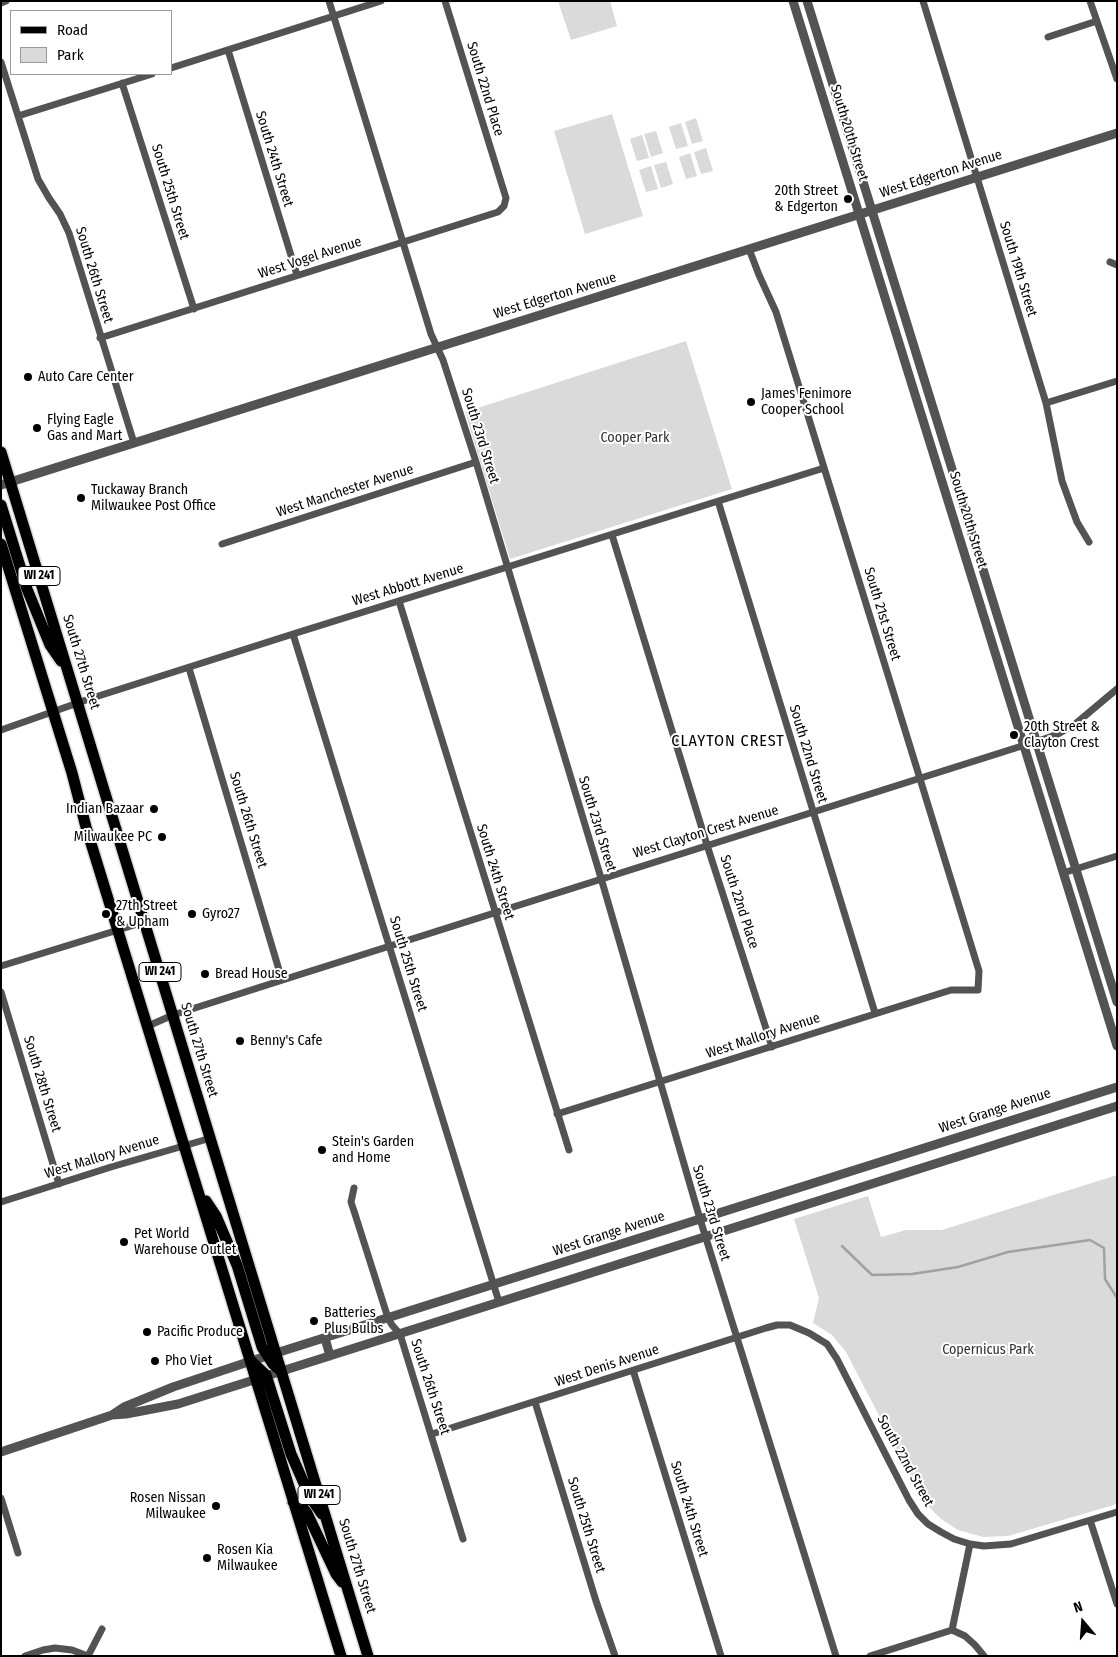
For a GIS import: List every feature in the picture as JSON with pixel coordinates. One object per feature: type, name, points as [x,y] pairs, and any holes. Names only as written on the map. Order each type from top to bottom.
[{"type":"main road","name":"South 27th Street","points":[[1,452],[4,481],[78,703],[211,1138],[272,1355],[282,1371],[368,1656]]},
{"type":"main road","points":[[1,505],[27,589],[50,646],[67,670]]},
{"type":"main road","name":"WI 241","points":[[1,544],[72,773],[86,827],[251,1361]]},
{"type":"main road","points":[[199,1193],[216,1216],[237,1265],[262,1347],[272,1355]]},
{"type":"main road","points":[[251,1361],[261,1377],[310,1497],[327,1521]]},
{"type":"main road","name":"WI 241","points":[[261,1377],[293,1502],[343,1656]]},
{"type":"main road","points":[[293,1502],[301,1505],[307,1513],[336,1574],[348,1590]]},
{"type":"street","points":[[1,3],[6,1]]},
{"type":"street","name":"South 23rd Street","points":[[329,1],[402,242],[436,348],[443,360],[476,462],[601,878],[705,1236],[836,1656]]},
{"type":"street","points":[[172,68],[381,1]]},
{"type":"street","name":"South 22nd Place","points":[[445,1],[502,185]]},
{"type":"street","name":"South 20th Street","points":[[794,1],[1117,1046]]},
{"type":"street","name":"South 20th Street","points":[[807,1],[1117,1002]]},
{"type":"street","name":"South 19th Street","points":[[922,1],[1046,403],[1062,481],[1077,522],[1089,542]]},
{"type":"street","points":[[1090,1],[1117,79]]},
{"type":"street","points":[[1048,37],[1097,22]]},
{"type":"street","name":"South 24th Street","points":[[228,50],[298,275]]},
{"type":"street","name":"South 26th Street","points":[[1,62],[38,179],[60,214],[69,233],[134,443]]},
{"type":"street","points":[[18,116],[149,75]]},
{"type":"street","name":"South 25th Street","points":[[122,83],[194,309]]},
{"type":"street","name":"West Edgerton Avenue","points":[[4,481],[134,443],[1117,133]]},
{"type":"street","name":"West Vogel Avenue","points":[[100,338],[498,212],[504,206],[506,198],[502,185]]},
{"type":"street","name":"South 21st Street","points":[[750,249],[759,276],[776,312],[920,777],[979,972],[978,990]]},
{"type":"street","points":[[1046,403],[1117,380]]},
{"type":"street","name":"West Manchester Avenue","points":[[222,544],[476,462]]},
{"type":"street","name":"West Abbott Avenue","points":[[1,730],[78,703],[293,634],[824,468]]},
{"type":"street","name":"South 22nd Street","points":[[718,501],[875,1013]]},
{"type":"street","name":"South 22nd Place","points":[[612,535],[707,845],[772,1047]]},
{"type":"street","name":"South 24th Street","points":[[399,601],[494,913],[569,1150]]},
{"type":"street","name":"South 25th Street","points":[[293,634],[499,1302]]},
{"type":"street","name":"South 26th Street","points":[[189,668],[282,980]]},
{"type":"street","name":"West Clayton Crest Avenue","points":[[148,1026],[173,1015],[282,980],[1058,734],[1074,725],[1117,689]]},
{"type":"street","points":[[1063,873],[1117,856]]},
{"type":"street","points":[[1,966],[144,922]]},
{"type":"street","name":"West Mallory Avenue","points":[[557,1114],[951,990],[978,990]]},
{"type":"street","name":"South 28th Street","points":[[1,992],[59,1184]]},
{"type":"street","name":"West Grange Avenue","points":[[112,1415],[124,1407],[173,1387],[251,1361],[1117,1087]]},
{"type":"street","points":[[1083,1098],[1088,1115]]},
{"type":"street","name":"West Grange Avenue","points":[[1,1452],[112,1415],[178,1404],[1117,1106]]},
{"type":"street","name":"West Mallory Avenue","points":[[1,1202],[211,1138]]},
{"type":"street","points":[[916,1150],[922,1168]]},
{"type":"street","name":"South 26th Street","points":[[354,1188],[351,1202],[388,1318],[392,1326],[400,1334],[463,1539]]},
{"type":"street","points":[[745,1205],[750,1222]]},
{"type":"street","points":[[650,1235],[655,1252]]},
{"type":"street","name":"West Denis Avenue","points":[[432,1434],[777,1325],[790,1325]]},
{"type":"street","name":"South 22nd Street","points":[[790,1325],[809,1333],[827,1344],[837,1359],[895,1474],[918,1514],[928,1524],[941,1532],[970,1544],[984,1546],[1011,1544],[1117,1512]]},
{"type":"street","points":[[325,1338],[330,1356]]},
{"type":"street","name":"South 24th Street","points":[[633,1370],[721,1656]]},
{"type":"street","points":[[173,1387],[178,1404]]},
{"type":"street","name":"South 25th Street","points":[[535,1402],[596,1601],[615,1656]]},
{"type":"street","points":[[1,1498],[18,1553]]},
{"type":"street","points":[[1090,1520],[1117,1604]]},
{"type":"street","points":[[952,1630],[970,1544]]},
{"type":"street","points":[[25,1656],[55,1648],[72,1650],[88,1656],[102,1629]]},
{"type":"street","points":[[870,1656],[952,1630],[965,1636],[984,1656]]},
{"type":"green space","points":[[558,1],[610,1],[617,26],[571,40]]},
{"type":"green space","points":[[612,114],[643,216],[585,234],[554,131]]},
{"type":"green space","points":[[696,118],[703,141],[692,144],[685,122]]},
{"type":"green space","points":[[681,123],[688,146],[676,149],[669,127]]},
{"type":"green space","points":[[656,131],[663,153],[651,157],[644,134]]},
{"type":"green space","points":[[642,135],[649,158],[637,161],[630,139]]},
{"type":"green space","points":[[706,148],[713,171],[701,174],[694,152]]},
{"type":"green space","points":[[690,153],[697,176],[686,179],[679,157]]},
{"type":"green space","points":[[666,162],[673,184],[661,188],[654,165]]},
{"type":"green space","points":[[651,166],[658,189],[646,192],[639,170]]},
{"type":"green space","name":"Cooper Park","points":[[686,341],[732,489],[510,559],[465,412]]},
{"type":"green space","name":"Copernicus Park","points":[[1117,1175],[1117,1504],[1008,1536],[983,1537],[958,1530],[941,1519],[924,1502],[846,1352],[832,1335],[813,1323],[819,1298],[794,1219],[868,1196],[881,1237],[906,1230],[942,1230]]},
{"type":"waterway","points":[[842,1246],[872,1275],[912,1274],[958,1267],[1008,1252],[1090,1240],[1104,1248],[1105,1279],[1117,1298]]},
{"type":"place","name":"20th Street & Edgerton","points":[[848,199]]},
{"type":"place","name":"Auto Care Center","points":[[28,377]]},
{"type":"place","name":"James Fenimore Cooper School","points":[[751,402]]},
{"type":"place","name":"Flying Eagle Gas and Mart","points":[[37,428]]},
{"type":"place","name":"Tuckaway Branch Milwaukee Post Office","points":[[81,498]]},
{"type":"place","name":"20th Street & Clayton Crest","points":[[1014,735]]},
{"type":"place","name":"Indian Bazaar","points":[[154,809]]},
{"type":"place","name":"Milwaukee PC","points":[[162,837]]},
{"type":"place","name":"27th Street & Upham","points":[[106,914]]},
{"type":"place","name":"Gyro27","points":[[192,914]]},
{"type":"place","name":"Bread House","points":[[205,974]]},
{"type":"place","name":"Benny's Cafe","points":[[240,1041]]},
{"type":"place","name":"Stein's Garden and Home","points":[[322,1150]]},
{"type":"place","name":"Pet World Warehouse Outlet","points":[[124,1242]]},
{"type":"place","name":"Batteries Plus Bulbs","points":[[314,1321]]},
{"type":"place","name":"Pacific Produce","points":[[147,1332]]},
{"type":"place","name":"Pho Viet","points":[[155,1361]]},
{"type":"place","name":"Rosen Nissan Milwaukee","points":[[216,1506]]},
{"type":"place","name":"Rosen Kia Milwaukee","points":[[207,1558]]},
{"type":"district","name":"CLAYTON CREST","points":[[728,742]]}]
